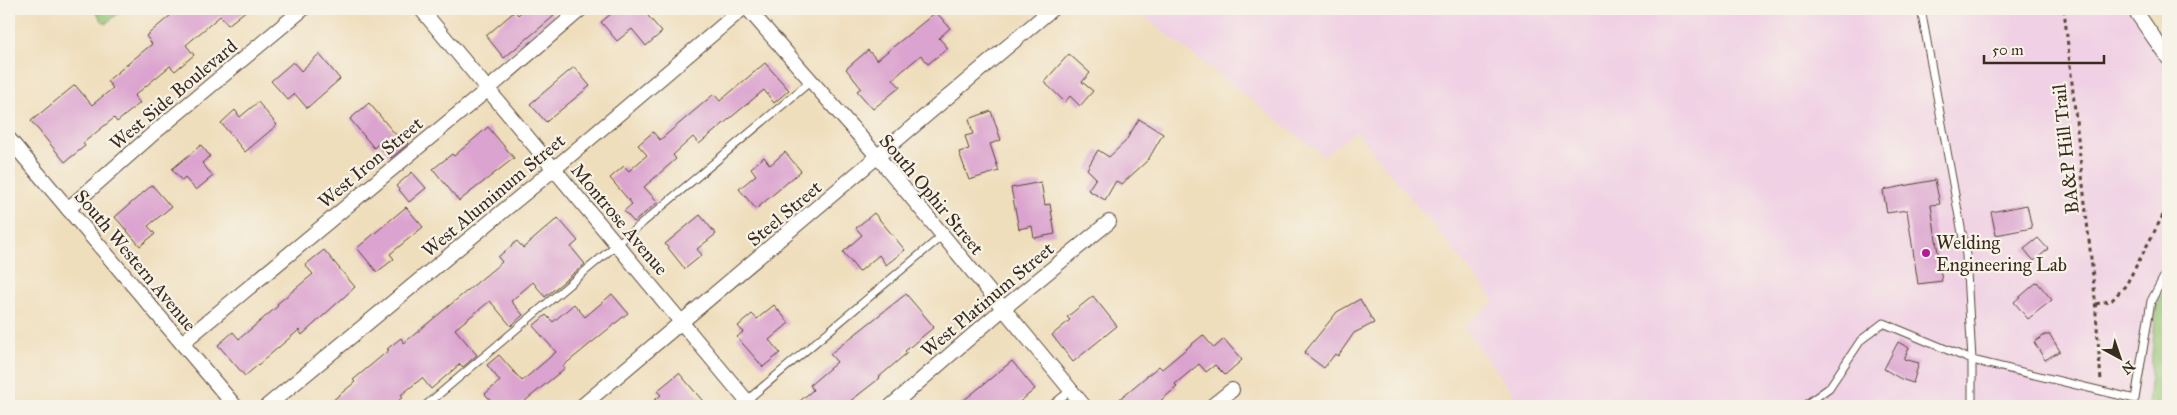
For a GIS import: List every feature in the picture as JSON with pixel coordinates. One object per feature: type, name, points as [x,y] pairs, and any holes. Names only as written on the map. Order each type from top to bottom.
[{"type":"street","name":"West Side Boulevard","points":[[68,209],[155,132],[303,9]]},
{"type":"street","name":"Montrose Avenue","points":[[421,9],[746,404]]},
{"type":"street","name":"West Iron Street","points":[[182,343],[487,90],[581,9]]},
{"type":"street","name":"West Aluminum Street","points":[[266,406],[554,169],[742,9]]},
{"type":"street","name":"South Ophir Street","points":[[748,9],[878,157],[1084,406]]},
{"type":"street","name":"Steel Street","points":[[582,406],[682,324],[1052,9]]},
{"type":"street","points":[[2134,9],[2168,58]]},
{"type":"street","name":"South Western Avenue","points":[[9,138],[236,406]]},
{"type":"street","name":"West Platinum Street","points":[[891,406],[1004,308],[1109,222]]},
{"type":"street","points":[[1212,406],[1232,390]]},
{"type":"lane","points":[[1921,9],[1966,256],[1972,360],[1972,406]]},
{"type":"lane","points":[[425,406],[811,81]]},
{"type":"lane","points":[[746,404],[943,235]]},
{"type":"lane","points":[[1804,406],[1829,388],[1861,340],[1883,323],[1972,360],[2102,391],[2135,403],[2151,301],[2168,269]]},
{"type":"lane","points":[[1051,406],[1071,390]]},
{"type":"path","name":"BA&P Hill Trail","points":[[2064,9],[2096,304],[2102,391]]},
{"type":"path","points":[[2096,304],[2112,300],[2126,285],[2168,206]]},
{"type":"shaded area","points":[[1134,9],[2134,9],[2168,58],[2168,406],[1522,406],[1464,328],[1495,301],[1356,131],[1324,156]]},
{"type":"green space","points":[[93,9],[124,9],[105,24]]},
{"type":"green space","points":[[2168,284],[2168,406],[2148,406],[2156,305]]},
{"type":"building","points":[[178,9],[248,9],[228,25],[220,16],[186,45],[194,55],[175,71],[170,66],[134,96],[140,103],[117,122],[114,118],[83,143],[85,146],[65,162],[31,121],[75,85],[92,105],[113,88],[107,81],[152,44],[146,36]]},
{"type":"building","points":[[525,9],[548,9],[554,16],[504,58],[486,36],[515,11],[518,15]]},
{"type":"building","points":[[617,9],[642,9],[662,32],[646,46],[632,29],[617,41],[601,22]]},
{"type":"building","points":[[936,12],[950,28],[939,38],[948,48],[928,64],[921,55],[893,79],[900,87],[873,109],[857,91],[861,88],[846,69],[868,50],[877,60]]},
{"type":"building","points":[[319,54],[340,79],[307,108],[295,94],[288,100],[271,81],[293,62],[301,71]]},
{"type":"building","points":[[1069,54],[1090,73],[1082,82],[1093,91],[1080,106],[1070,96],[1065,102],[1044,82]]},
{"type":"building","points":[[765,63],[789,90],[774,103],[764,90],[699,144],[693,137],[673,155],[676,159],[644,187],[658,202],[634,222],[624,211],[632,204],[610,178],[624,166],[629,171],[647,155],[638,145],[653,132],[660,140],[714,94],[720,101]]},
{"type":"building","points":[[574,67],[590,86],[546,122],[530,104]]},
{"type":"building","points":[[258,102],[277,125],[245,152],[221,123],[235,110],[240,117]]},
{"type":"building","points":[[369,103],[396,135],[399,133],[408,144],[391,158],[379,143],[374,148],[350,119]]},
{"type":"building","points":[[991,111],[1001,140],[990,144],[999,171],[969,180],[959,152],[969,149],[965,136],[973,134],[969,119]]},
{"type":"building","points":[[1139,119],[1163,134],[1148,160],[1122,184],[1116,181],[1105,200],[1088,190],[1096,178],[1087,169],[1098,150],[1109,157],[1125,142]]},
{"type":"building","points":[[488,127],[514,158],[459,201],[433,169],[452,154],[454,156]]},
{"type":"building","points":[[201,145],[210,156],[202,163],[213,176],[196,190],[185,178],[182,181],[172,169]]},
{"type":"building","points":[[785,152],[801,171],[756,209],[739,189],[756,175],[751,168],[764,157],[770,165]]},
{"type":"building","points":[[412,172],[426,188],[409,202],[396,186]]},
{"type":"building","points":[[1935,180],[1940,204],[1931,205],[1942,281],[1918,284],[1907,210],[1887,213],[1883,190]]},
{"type":"building","points":[[1041,182],[1045,205],[1050,204],[1055,234],[1034,238],[1032,226],[1019,229],[1011,188]]},
{"type":"building","points":[[152,185],[171,207],[148,226],[155,234],[140,246],[115,217]]},
{"type":"building","points":[[2027,205],[2032,228],[1996,235],[1991,212]]},
{"type":"building","points":[[406,207],[423,227],[390,254],[394,259],[377,272],[357,248]]},
{"type":"building","points":[[874,213],[905,250],[886,265],[879,255],[859,272],[843,252],[862,235],[856,228]]},
{"type":"building","points":[[700,215],[716,234],[697,249],[702,255],[685,269],[665,244]]},
{"type":"building","points":[[558,218],[578,241],[571,247],[585,264],[545,297],[533,282],[511,301],[523,315],[511,326],[490,301],[455,329],[477,355],[463,367],[460,364],[431,389],[422,378],[391,406],[326,406],[355,382],[353,380],[389,350],[387,349],[401,338],[404,343],[502,262],[498,257],[517,241],[523,248]]},
{"type":"building","points":[[2038,238],[2048,249],[2034,261],[2024,249]]},
{"type":"building","points":[[324,250],[355,287],[302,335],[299,330],[245,376],[218,345],[233,332],[239,339],[278,306],[277,304],[313,274],[305,265]]},
{"type":"building","points":[[2037,282],[2052,300],[2028,319],[2014,302]]},
{"type":"building","points":[[612,294],[628,313],[563,366],[565,368],[519,406],[496,406],[485,394],[500,381],[487,365],[499,355],[522,381],[556,352],[533,326],[546,315],[553,322],[574,304],[585,317]]},
{"type":"building","points":[[906,294],[934,327],[905,351],[907,353],[880,378],[844,406],[794,406],[813,390],[810,385],[837,362],[830,354]]},
{"type":"building","points":[[1093,296],[1117,326],[1073,362],[1052,335],[1070,320],[1067,317]]},
{"type":"building","points":[[1360,299],[1374,323],[1354,333],[1338,356],[1335,354],[1324,368],[1304,353],[1337,312]]},
{"type":"building","points":[[774,305],[789,323],[769,340],[780,353],[763,367],[737,337],[743,332],[738,326],[752,314],[757,319]]},
{"type":"building","points":[[1203,335],[1214,348],[1224,339],[1242,360],[1225,375],[1215,365],[1206,372],[1199,364],[1175,384],[1177,387],[1154,406],[1111,406],[1159,366],[1162,369]]},
{"type":"building","points":[[2045,335],[2050,335],[2060,351],[2045,360],[2034,342]]},
{"type":"building","points":[[1898,342],[1909,348],[1904,359],[1919,363],[1913,383],[1901,379],[1884,369]]},
{"type":"building","points":[[1012,361],[1035,389],[1015,406],[957,406]]},
{"type":"building","points":[[679,373],[707,406],[647,406],[661,395],[657,391]]},
{"type":"place","name":"Welding Engineering Lab","points":[[1926,253]]}]
